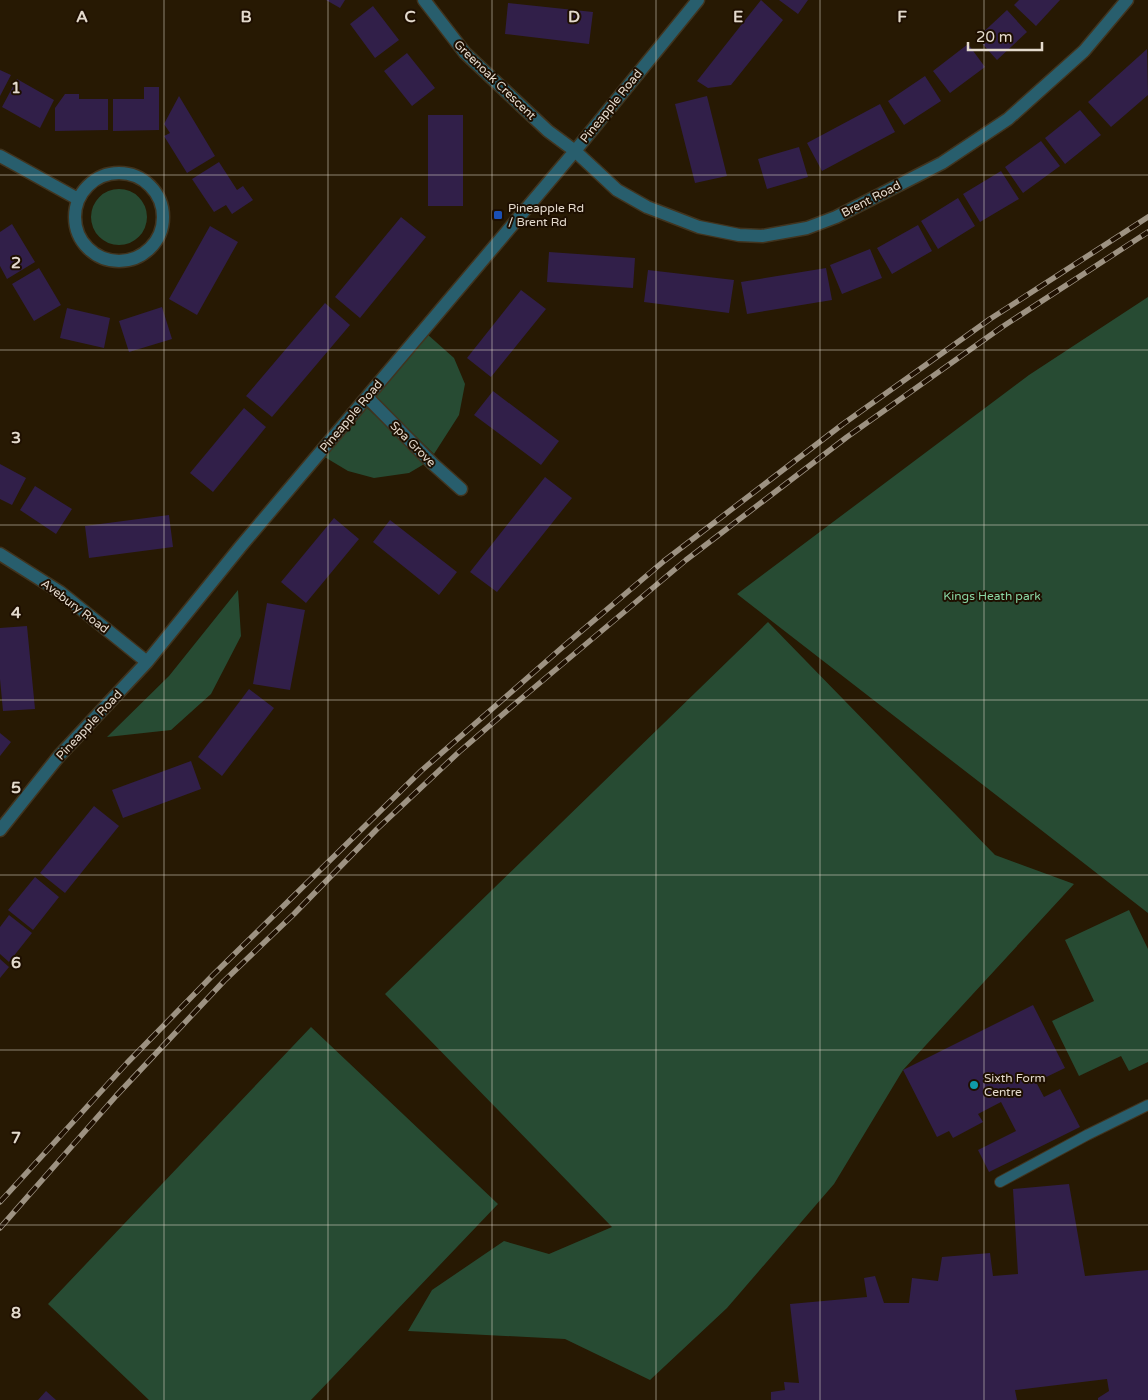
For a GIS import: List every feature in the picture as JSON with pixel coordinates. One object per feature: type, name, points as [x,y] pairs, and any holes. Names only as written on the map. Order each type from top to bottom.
[{"type":"street","name":"Greenoak Crescent","points":[[424,0],[465,53],[548,131],[575,151]]},
{"type":"street","name":"Pineapple Road","points":[[0,830],[59,756],[147,662],[241,546],[575,151],[698,0]]},
{"type":"street","name":"Brent Road","points":[[575,151],[617,190],[647,207],[699,228],[739,235],[762,236],[807,228],[836,217],[942,163],[1008,119],[1084,51],[1127,0]]},
{"type":"street","points":[[0,156],[78,199]]},
{"type":"street","points":[[124,174],[138,178],[150,186],[158,197],[162,210],[163,224],[158,237],[149,250],[137,258],[122,262],[107,260],[93,254],[82,243],[76,229],[74,214],[78,199],[86,187],[104,176],[124,174]]},
{"type":"street","name":"Spa Grove","points":[[367,397],[433,464],[461,489]]},
{"type":"street","name":"Avebury Road","points":[[0,554],[60,592],[147,662]]},
{"type":"lane","points":[[1000,1182],[1087,1135],[1148,1105]]},
{"type":"green space","points":[[119,189],[130,191],[139,197],[145,206],[147,217],[145,228],[139,237],[130,243],[119,245],[108,243],[99,237],[93,228],[91,217],[93,206],[99,197],[108,191]]},
{"type":"green space","name":"Kings Heath park","points":[[1148,297],[1148,913],[737,594],[1029,375]]},
{"type":"green space","points":[[427,334],[454,358],[465,384],[459,415],[434,454],[375,397]]},
{"type":"green space","points":[[365,406],[426,463],[409,473],[374,478],[348,471],[323,456]]},
{"type":"green space","points":[[238,590],[241,636],[211,694],[171,730],[107,737],[169,676]]},
{"type":"green space","points":[[768,622],[995,855],[1074,884],[903,1070],[834,1184],[727,1308],[650,1380],[565,1339],[408,1331],[432,1290],[504,1241],[549,1254],[612,1227],[385,994]]},
{"type":"green space","points":[[1129,910],[1148,949],[1148,1062],[1129,1071],[1121,1056],[1079,1076],[1052,1021],[1094,1001],[1065,940]]},
{"type":"green space","points":[[311,1027],[498,1204],[311,1400],[149,1400],[48,1304]]},
{"type":"building","points":[[326,0],[345,0],[340,8]]},
{"type":"building","points":[[761,0],[783,20],[731,85],[708,88],[697,81]]},
{"type":"building","points":[[779,0],[808,0],[798,14]]},
{"type":"building","points":[[1019,0],[1060,0],[1036,26],[1014,5]]},
{"type":"building","points":[[508,3],[593,12],[589,44],[505,34]]},
{"type":"building","points":[[373,6],[399,40],[375,58],[350,24]]},
{"type":"building","points":[[1007,10],[1027,32],[997,60],[977,38]]},
{"type":"building","points":[[968,44],[985,67],[950,93],[933,71]]},
{"type":"building","points":[[1147,49],[1148,95],[1111,127],[1088,102]]},
{"type":"building","points":[[407,53],[435,88],[412,106],[384,71]]},
{"type":"building","points":[[0,70],[11,75],[0,96]]},
{"type":"building","points":[[925,76],[941,101],[904,125],[888,101]]},
{"type":"building","points":[[17,79],[54,100],[40,128],[2,107]]},
{"type":"building","points":[[144,87],[159,87],[159,130],[113,131],[113,99],[144,99]]},
{"type":"building","points":[[65,94],[79,94],[79,99],[108,99],[108,130],[55,131],[55,108]]},
{"type":"building","points":[[179,96],[215,156],[187,173],[164,136],[170,133],[164,124]]},
{"type":"building","points":[[707,96],[727,176],[695,183],[675,104]]},
{"type":"building","points":[[880,104],[895,132],[822,171],[807,143]]},
{"type":"building","points":[[1080,110],[1101,135],[1065,164],[1045,138]]},
{"type":"building","points":[[428,115],[463,115],[463,206],[428,206]]},
{"type":"building","points":[[1041,141],[1060,166],[1023,193],[1005,167]]},
{"type":"building","points":[[799,147],[808,177],[767,189],[758,159]]},
{"type":"building","points":[[219,162],[237,190],[243,186],[253,200],[232,214],[226,205],[214,212],[192,179]]},
{"type":"building","points":[[1001,171],[1019,199],[980,222],[963,194]]},
{"type":"building","points":[[958,198],[975,226],[938,249],[921,221]]},
{"type":"building","points":[[401,217],[426,237],[360,318],[335,297]]},
{"type":"building","points":[[12,224],[35,262],[7,279],[0,266],[0,232]]},
{"type":"building","points":[[918,225],[932,251],[892,274],[877,248]]},
{"type":"building","points":[[210,226],[238,242],[197,315],[169,299]]},
{"type":"building","points":[[870,249],[882,278],[842,294],[830,265]]},
{"type":"building","points":[[549,252],[635,258],[633,288],[547,282]]},
{"type":"building","points":[[39,268],[61,305],[34,321],[12,284]]},
{"type":"building","points":[[826,268],[832,300],[747,314],[741,282]]},
{"type":"building","points":[[648,270],[734,280],[729,313],[644,302]]},
{"type":"building","points":[[521,290],[546,309],[491,377],[467,358]]},
{"type":"building","points":[[325,303],[350,325],[272,417],[246,396]]},
{"type":"building","points":[[162,307],[172,339],[129,352],[119,321]]},
{"type":"building","points":[[67,308],[110,318],[104,348],[60,338]]},
{"type":"building","points":[[493,391],[559,441],[541,465],[474,415]]},
{"type":"building","points":[[244,408],[266,427],[213,492],[190,473]]},
{"type":"building","points":[[0,464],[26,478],[12,505],[0,499]]},
{"type":"building","points":[[545,477],[572,498],[497,592],[470,572]]},
{"type":"building","points":[[35,486],[72,509],[56,534],[20,510]]},
{"type":"building","points":[[169,515],[173,547],[89,558],[85,526]]},
{"type":"building","points":[[334,518],[359,539],[306,603],[281,582]]},
{"type":"building","points":[[390,520],[457,572],[439,595],[373,542]]},
{"type":"building","points":[[267,603],[305,610],[290,690],[253,684]]},
{"type":"building","points":[[27,626],[35,709],[3,711],[0,679],[0,628]]},
{"type":"building","points":[[249,689],[274,708],[222,776],[198,757]]},
{"type":"building","points":[[0,733],[11,742],[0,756]]},
{"type":"building","points":[[191,761],[201,789],[123,818],[112,790]]},
{"type":"building","points":[[94,806],[119,826],[65,893],[40,873]]},
{"type":"building","points":[[35,877],[59,897],[33,930],[8,910]]},
{"type":"building","points":[[9,915],[32,933],[9,962],[0,954],[0,927]]},
{"type":"building","points":[[0,959],[9,967],[0,978]]},
{"type":"building","name":"Sixth Form Centre","points":[[1033,1005],[1065,1068],[1036,1082],[1044,1097],[1060,1089],[1080,1127],[989,1172],[978,1150],[1016,1131],[1001,1102],[978,1114],[983,1122],[953,1138],[949,1131],[937,1137],[903,1070]]},
{"type":"building","points":[[1069,1184],[1085,1276],[1148,1270],[1148,1400],[1098,1400],[1098,1398],[1109,1391],[1107,1379],[1015,1390],[1017,1400],[771,1400],[771,1392],[785,1390],[784,1382],[799,1383],[790,1304],[867,1297],[864,1278],[875,1276],[884,1303],[909,1303],[912,1278],[938,1281],[942,1257],[990,1253],[993,1276],[1018,1274],[1013,1189]]},
{"type":"building","points":[[46,1391],[56,1400],[38,1400]]},
{"type":"railway","points":[[0,1202],[127,1063],[213,975],[421,771],[565,645],[664,561],[843,424],[990,319],[1148,217]]},
{"type":"railway","points":[[0,1228],[116,1096],[224,981],[294,914],[377,829],[459,752],[686,560],[847,437],[1002,327],[1148,232]]},
{"type":"place","name":"Pineapple Rd / Brent Rd","points":[[498,215]]},
{"type":"place","name":"Sixth Form Centre","points":[[974,1085]]}]
